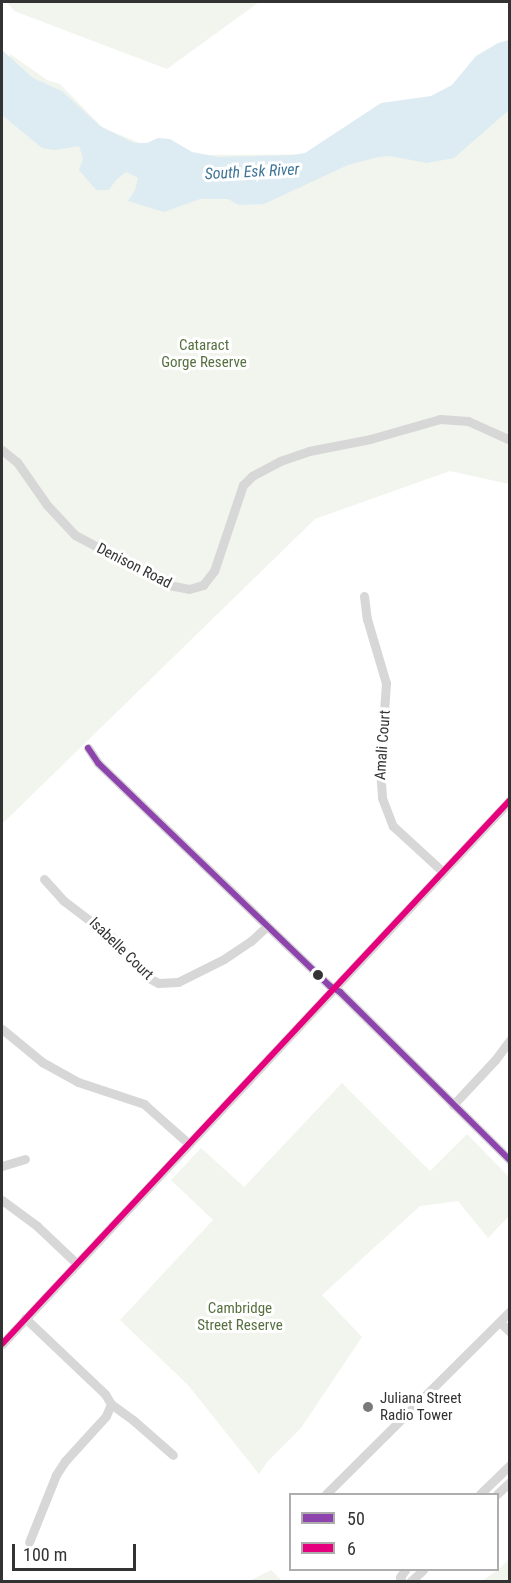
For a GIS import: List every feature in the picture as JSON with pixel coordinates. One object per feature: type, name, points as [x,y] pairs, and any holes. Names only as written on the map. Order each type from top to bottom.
[{"type":"street","name":"Denison Road","points":[[2,450],[17,462],[47,505],[75,535],[169,585],[189,589],[203,585],[214,571],[243,485],[252,476],[280,461],[309,451],[370,439],[440,418],[468,422],[510,440]]},
{"type":"street","name":"Amali Court","points":[[364,596],[387,692],[380,768],[382,798],[393,826],[443,872]]},
{"type":"street","points":[[88,748],[99,763],[510,1160]]},
{"type":"street","points":[[2,1344],[510,800]]},
{"type":"street","name":"Isabelle Court","points":[[44,879],[64,902],[114,939],[145,976],[158,983],[178,982],[224,959],[251,941],[267,926]]},
{"type":"street","points":[[2,1029],[42,1062],[78,1082],[144,1104],[189,1144]]},
{"type":"street","points":[[453,1105],[510,1041]]},
{"type":"street","points":[[2,1166],[25,1159]]},
{"type":"street","points":[[2,1200],[37,1226],[77,1264]]},
{"type":"street","points":[[327,1493],[510,1311]]},
{"type":"street","points":[[25,1318],[105,1394],[111,1404],[173,1455]]},
{"type":"street","points":[[500,1322],[510,1332]]},
{"type":"street","points":[[29,1542],[64,1461],[106,1416],[111,1404]]},
{"type":"street","points":[[481,1493],[510,1465]]},
{"type":"street","points":[[498,1493],[510,1482]]},
{"type":"green space","points":[[7,2],[259,2],[167,69],[14,11]]},
{"type":"green space","name":"Cataract Gorge Reserve","points":[[10,54],[47,80],[60,84],[103,128],[145,145],[193,155],[379,154],[509,73],[509,484],[450,471],[315,519],[2,824],[2,99]]},
{"type":"green space","name":"Cambridge Street Reserve","points":[[342,1083],[430,1171],[467,1134],[509,1177],[509,1216],[488,1238],[458,1201],[420,1206],[322,1295],[362,1337],[301,1428],[268,1461],[259,1474],[188,1385],[120,1320],[213,1220],[171,1180],[201,1148],[244,1187]]},
{"type":"green space","points":[[509,1559],[509,1581],[482,1581],[499,1571]]},
{"type":"green space","points":[[271,1570],[282,1581],[249,1581]]},
{"type":"water","name":"South Esk River","points":[[509,40],[509,110],[454,158],[427,163],[390,156],[378,157],[348,165],[264,204],[239,205],[228,199],[200,199],[164,212],[128,201],[135,190],[138,178],[126,172],[109,190],[96,190],[79,170],[83,158],[79,146],[55,150],[42,148],[2,115],[2,50],[33,78],[62,91],[100,126],[134,143],[147,143],[158,138],[170,139],[192,152],[219,157],[293,155],[305,153],[381,103],[431,96],[452,85],[476,56],[498,43]]},
{"type":"transit line","name":"50","points":[[88,748],[98,763],[330,986],[340,992],[510,1160]]},
{"type":"transit line","name":"6","points":[[2,1344],[510,800]]},
{"type":"place","name":"Juliana Street Radio Tower","points":[[368,1407]]}]
